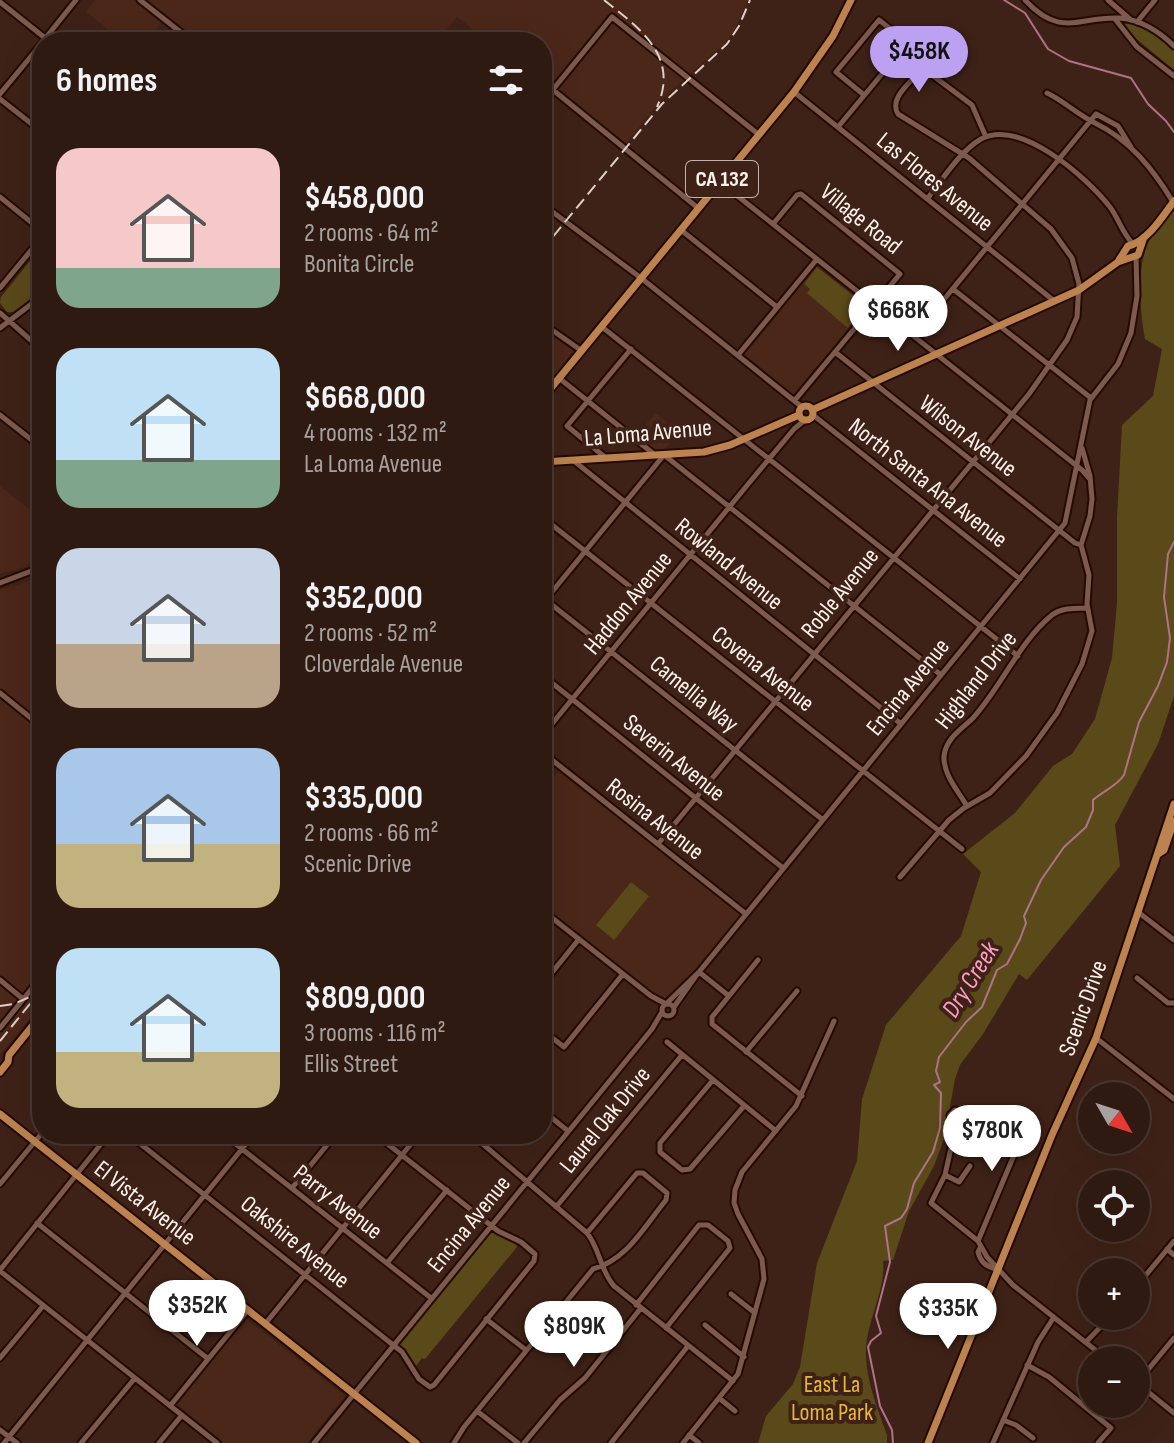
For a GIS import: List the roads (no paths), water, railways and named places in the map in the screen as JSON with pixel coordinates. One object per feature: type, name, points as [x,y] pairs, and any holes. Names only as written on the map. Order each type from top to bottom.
[{"type":"main road","name":"CA 132","points":[[552,387],[794,92],[833,36],[851,0]]},
{"type":"main road","points":[[1132,251],[1174,202]]},
{"type":"main road","name":"La Loma Avenue","points":[[552,462],[704,452],[745,438],[1079,290],[1132,251]]},
{"type":"main road","name":"Scenic Drive","points":[[928,1443],[1052,1135],[1096,1038],[1174,804]]},
{"type":"main road","points":[[1158,854],[1164,850],[1174,821]]},
{"type":"main road","points":[[0,1060],[9,1055],[32,1026]]},
{"type":"main road","points":[[0,1072],[9,1055]]},
{"type":"main road","name":"El Vista Avenue","points":[[0,1111],[32,1138]]},
{"type":"main road","name":"El Vista Avenue","points":[[39,1144],[416,1443]]},
{"type":"street","points":[[52,32],[76,0]]},
{"type":"street","points":[[140,0],[180,32]]},
{"type":"street","points":[[1025,0],[1044,16],[1066,23],[1083,24],[1115,18],[1135,21]]},
{"type":"street","points":[[1108,0],[1174,46]]},
{"type":"street","points":[[1135,21],[1155,0]]},
{"type":"street","points":[[0,2],[35,32]]},
{"type":"street","points":[[698,208],[553,90],[612,17],[758,134]]},
{"type":"street","points":[[1115,18],[1147,56],[1174,76]]},
{"type":"street","points":[[864,95],[836,72],[879,20],[908,43]]},
{"type":"street","points":[[838,127],[916,33]]},
{"type":"street","points":[[32,57],[0,96],[32,123]]},
{"type":"street","points":[[986,137],[969,102],[928,72],[918,73],[895,101],[895,111],[963,155],[1023,203],[1064,244],[1075,268],[1079,290]]},
{"type":"street","name":"Las Flores Avenue","points":[[794,92],[1053,300]]},
{"type":"street","points":[[1047,93],[1131,147],[1174,202]]},
{"type":"street","points":[[914,336],[1091,121]]},
{"type":"street","points":[[927,199],[963,155],[986,137],[1005,134],[1018,136],[1059,160],[1097,192],[1111,209],[1132,251],[1136,310],[1128,344],[1111,375],[1091,398],[953,289]]},
{"type":"street","points":[[719,182],[1078,466],[1089,478]]},
{"type":"street","name":"Village Road","points":[[773,224],[797,195],[802,195],[899,272],[875,305]]},
{"type":"street","points":[[0,197],[32,223]]},
{"type":"street","name":"North Santa Ana Avenue","points":[[552,211],[641,278],[795,400],[806,413],[1020,579]]},
{"type":"street","points":[[680,230],[777,307]]},
{"type":"street","points":[[0,288],[32,249]]},
{"type":"street","points":[[738,355],[817,259]]},
{"type":"street","name":"Roble Avenue","points":[[658,844],[1029,394],[1067,340],[1079,307],[1079,290]]},
{"type":"street","points":[[0,328],[32,304]]},
{"type":"street","points":[[795,400],[875,305]]},
{"type":"street","points":[[0,313],[32,342]]},
{"type":"street","points":[[602,327],[1018,656]]},
{"type":"street","points":[[552,330],[582,351]]},
{"type":"street","points":[[606,458],[567,426],[631,349]]},
{"type":"street","name":"Wilson Avenue","points":[[835,352],[1059,531],[1081,545]]},
{"type":"street","points":[[559,378],[941,675]]},
{"type":"street","name":"Encina Avenue","points":[[669,1005],[1059,531],[1067,519],[1091,398]]},
{"type":"street","name":"Haddon Avenue","points":[[552,724],[806,413]]},
{"type":"street","points":[[0,415],[32,440]]},
{"type":"street","points":[[900,877],[939,830],[967,806],[990,793],[1010,774],[1057,713],[1075,679],[1092,631],[1087,608],[1089,575],[1081,545],[1092,507],[1081,445]]},
{"type":"street","points":[[552,590],[625,503],[660,455]]},
{"type":"street","name":"Rowland Avenue","points":[[573,461],[901,724]]},
{"type":"street","name":"Covena Avenue","points":[[552,525],[962,849]]},
{"type":"street","points":[[0,583],[32,571]]},
{"type":"street","name":"Camellia Way","points":[[552,607],[823,820]]},
{"type":"street","name":"Highland Drive","points":[[967,806],[945,763],[945,750],[951,739],[986,701],[1018,656],[1055,613],[1064,609],[1087,608]]},
{"type":"street","name":"Severin Avenue","points":[[552,683],[783,868]]},
{"type":"street","points":[[0,693],[32,719]]},
{"type":"street","name":"Rosina Avenue","points":[[552,760],[746,914]]},
{"type":"street","points":[[1138,912],[1174,940]]},
{"type":"street","points":[[552,918],[651,996],[669,1005],[674,1013],[663,1013]]},
{"type":"street","points":[[552,973],[579,939]]},
{"type":"street","points":[[758,960],[711,1022],[802,1096]]},
{"type":"street","points":[[699,972],[729,996]]},
{"type":"street","points":[[552,1038],[564,1047],[623,974]]},
{"type":"street","points":[[1137,978],[1173,1003]]},
{"type":"street","points":[[0,980],[23,999]]},
{"type":"street","points":[[0,1028],[32,988]]},
{"type":"street","points":[[746,1052],[797,991]]},
{"type":"street","points":[[651,996],[663,1013]]},
{"type":"street","points":[[663,1013],[669,1005]]},
{"type":"street","name":"Encina Avenue","points":[[314,1443],[663,1013]]},
{"type":"street","points":[[683,1443],[733,1381],[744,1357],[764,1279],[760,1251],[736,1209],[735,1190],[742,1172],[802,1096],[834,1021]]},
{"type":"street","points":[[1096,1038],[1174,1099]]},
{"type":"street","points":[[667,1042],[776,1131]]},
{"type":"street","name":"Laurel Oak Drive","points":[[556,1207],[682,1055]]},
{"type":"street","points":[[713,1080],[660,1143],[659,1151],[682,1170],[690,1169],[744,1106]]},
{"type":"street","points":[[978,1241],[1014,1155],[959,1110],[952,1112],[953,1139],[945,1175],[931,1203],[978,1241],[984,1259],[1091,1346]]},
{"type":"street","points":[[552,1118],[568,1131]]},
{"type":"street","points":[[0,1184],[33,1144]]},
{"type":"street","points":[[101,1144],[0,1270],[217,1443]]},
{"type":"street","name":"Oakshire Avenue","points":[[141,1144],[394,1345],[409,1360],[423,1383],[430,1387],[486,1319]]},
{"type":"street","name":"Parry Avenue","points":[[236,1144],[431,1298]]},
{"type":"street","points":[[4,1443],[246,1144]]},
{"type":"street","points":[[292,1188],[328,1144]]},
{"type":"street","points":[[388,1144],[491,1225],[534,1251],[535,1259],[486,1319],[526,1351]]},
{"type":"street","points":[[265,1324],[411,1144]]},
{"type":"street","points":[[482,1144],[587,1233],[598,1251],[601,1267],[614,1286],[733,1381]]},
{"type":"street","points":[[945,1175],[959,1182],[970,1166]]},
{"type":"street","points":[[454,1443],[593,1269],[622,1255],[667,1195],[643,1173],[637,1173],[587,1233]]},
{"type":"street","points":[[387,1263],[447,1190]]},
{"type":"street","points":[[37,1223],[207,1358]]},
{"type":"street","points":[[524,1443],[560,1400],[585,1378],[700,1224],[708,1225],[728,1241],[729,1251],[666,1328]]},
{"type":"street","points":[[1150,1270],[1174,1241]]},
{"type":"street","points":[[1167,1249],[1174,1255]]},
{"type":"street","points":[[731,1294],[755,1313]]},
{"type":"street","points":[[0,1358],[43,1306]]},
{"type":"street","points":[[170,1406],[248,1310]]},
{"type":"street","points":[[993,1443],[1027,1365],[1054,1317]]},
{"type":"street","points":[[705,1325],[744,1357]]},
{"type":"street","points":[[1086,1342],[1098,1330]]},
{"type":"street","points":[[1150,1367],[1174,1338]]},
{"type":"street","points":[[611,1443],[688,1346]]},
{"type":"street","points":[[1027,1365],[1049,1377],[1111,1428],[1098,1443]]},
{"type":"street","points":[[81,1443],[135,1378]]},
{"type":"street","points":[[1150,1394],[1174,1413]]},
{"type":"street","points":[[719,1398],[735,1411]]},
{"type":"street","points":[[477,1411],[518,1443]]},
{"type":"street","points":[[159,1443],[182,1415]]},
{"type":"street","points":[[1003,1420],[1016,1425],[1033,1438]]},
{"type":"street","points":[[0,1430],[17,1443]]},
{"type":"street","points":[[689,1435],[699,1443]]},
{"type":"waterway","name":"Dry Creek","points":[[1004,0],[1025,13],[1048,49],[1069,61],[1131,78],[1148,104],[1174,132]]},
{"type":"waterway","name":"Dry Creek","points":[[893,1443],[892,1430],[880,1406],[868,1347],[881,1333],[876,1316],[890,1262],[885,1226],[901,1218],[907,1209],[914,1183],[933,1152],[940,1128],[941,1093],[934,1085],[940,1082],[936,1071],[939,1057],[982,1007],[997,970],[1007,964],[1020,939],[1026,923],[1024,916],[1041,880],[1064,847],[1086,827],[1093,810],[1093,800],[1124,775],[1139,722],[1167,662],[1170,638],[1164,597],[1168,554],[1174,542]]},
{"type":"railway","points":[[604,0],[642,33],[660,58],[663,89],[657,107]]},
{"type":"railway","points":[[552,238],[662,104],[727,44],[750,0]]},
{"type":"railway","points":[[0,1006],[32,996]]},
{"type":"railway","points":[[0,1041],[32,1001]]},
{"type":"park label","name":"East La Loma Park","points":[[832,1398]]}]
